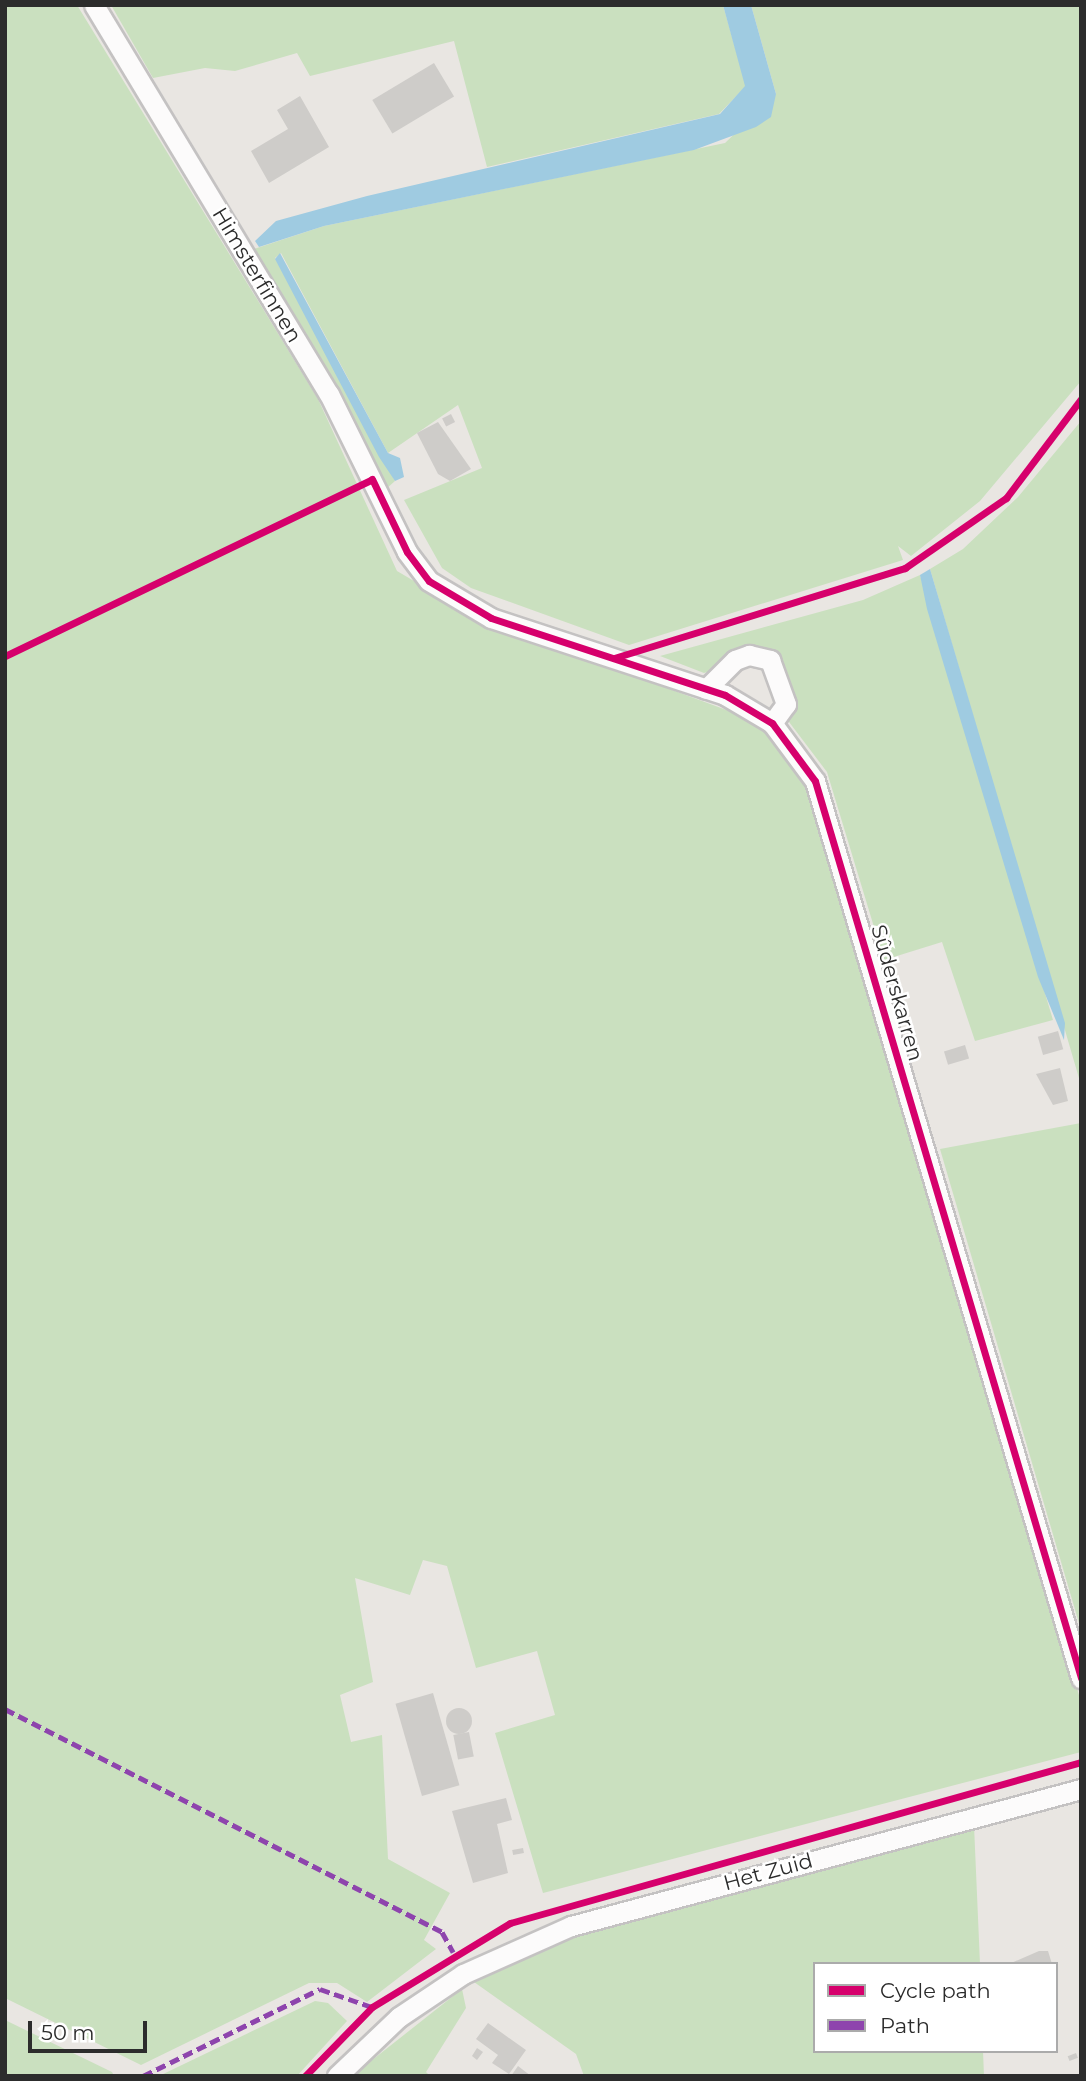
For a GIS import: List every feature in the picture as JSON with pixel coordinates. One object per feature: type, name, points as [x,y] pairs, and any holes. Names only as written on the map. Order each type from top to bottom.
[{"type":"street","name":"Himsterfinnen","points":[[94,5],[329,394],[407,552]]},
{"type":"street","name":"Sûderskarren","points":[[407,552],[429,582],[491,618],[706,689],[772,723],[815,780],[1081,1678]]},
{"type":"street","points":[[706,689],[735,660],[749,655],[770,660],[786,704],[772,723]]},
{"type":"street","name":"Het Zuid","points":[[337,2076],[399,2017],[463,1973],[570,1926],[1081,1789]]},
{"type":"green space","points":[[5,5],[77,5],[318,399],[397,571],[477,618],[740,715],[779,743],[813,792],[1081,1702],[1081,1752],[543,1893],[495,1733],[555,1715],[537,1651],[476,1668],[447,1566],[423,1560],[410,1595],[355,1578],[373,1682],[340,1695],[351,1742],[382,1735],[388,1859],[450,1893],[424,1940],[436,1949],[367,2002],[337,1983],[309,1983],[141,2065],[5,1998]]},
{"type":"green space","points":[[111,5],[723,5],[746,86],[719,114],[487,167],[454,41],[310,76],[297,53],[235,71],[205,68],[153,78]]},
{"type":"green space","points":[[751,5],[1081,5],[1081,381],[980,501],[911,556],[898,546],[903,560],[629,645],[471,588],[442,568],[404,500],[482,468],[458,405],[388,453],[281,253],[275,258],[395,481],[386,489],[251,250],[324,226],[725,143],[776,94]]},
{"type":"green space","points":[[1081,421],[1081,1085],[930,569],[963,549],[1018,497]]},
{"type":"green space","points":[[920,575],[1053,1020],[975,1041],[942,942],[884,960],[827,772],[783,714],[772,676],[754,657],[704,673],[660,656],[863,600]]},
{"type":"green space","points":[[1081,1123],[1081,1630],[940,1149]]},
{"type":"green space","points":[[974,1825],[980,1962],[813,1962],[813,2053],[983,2053],[984,2076],[584,2076],[576,2054],[474,1982],[510,1960],[630,1919]]},
{"type":"green space","points":[[462,1989],[466,2008],[426,2072],[430,2076],[352,2076]]},
{"type":"green space","points":[[315,2001],[328,2003],[347,2021],[297,2076],[159,2076]]},
{"type":"green space","points":[[5,2020],[112,2072],[114,2076],[5,2076]]},
{"type":"water","points":[[723,5],[751,5],[776,94],[771,117],[756,127],[694,150],[324,226],[259,247],[255,241],[276,221],[367,196],[720,114],[745,86]]},
{"type":"water","points":[[280,253],[388,453],[400,458],[404,477],[395,481],[379,457],[275,259]]},
{"type":"water","points":[[930,569],[1065,1023],[1064,1040],[1038,977],[927,609],[920,575]]},
{"type":"building","points":[[434,63],[454,96],[392,134],[372,100]]},
{"type":"building","points":[[300,96],[329,147],[269,183],[251,151],[288,129],[277,110]]},
{"type":"building","points":[[451,414],[455,422],[446,427],[442,419]]},
{"type":"building","points":[[438,422],[471,469],[450,481],[438,474],[417,433]]},
{"type":"building","points":[[1058,1031],[1063,1049],[1043,1055],[1038,1037]]},
{"type":"building","points":[[965,1045],[969,1058],[948,1065],[944,1051]]},
{"type":"building","points":[[1060,1068],[1068,1101],[1053,1105],[1036,1074]]},
{"type":"building","points":[[433,1693],[459,1785],[422,1796],[396,1704]]},
{"type":"building","points":[[459,1708],[468,1712],[472,1721],[468,1730],[459,1734],[450,1730],[446,1721],[450,1712]]},
{"type":"building","points":[[469,1732],[474,1757],[458,1760],[453,1735]]},
{"type":"building","points":[[506,1798],[512,1820],[497,1824],[508,1873],[473,1883],[452,1811]]},
{"type":"building","points":[[523,1848],[524,1853],[513,1855],[512,1850]]},
{"type":"building","points":[[1039,1951],[1048,1951],[1051,1962],[1014,1962]]},
{"type":"building","points":[[488,2023],[526,2050],[509,2074],[492,2063],[498,2055],[476,2039]]},
{"type":"building","points":[[477,2048],[483,2052],[477,2060],[472,2056]]},
{"type":"building","points":[[1076,2053],[1078,2058],[1070,2061],[1068,2056]]},
{"type":"building","points":[[518,2066],[531,2076],[511,2076]]},
{"type":"marked path","points":[[5,1709],[442,1932],[453,1952]]},
{"type":"marked path","points":[[143,2076],[320,1989],[372,2007]]},
{"type":"cycle path","points":[[614,658],[905,568],[1006,498],[1081,399]]},
{"type":"cycle path","points":[[5,656],[372,479],[407,552],[429,581],[491,618],[725,695],[772,723],[815,781],[1081,1678]]},
{"type":"cycle path","points":[[305,2076],[372,2007],[510,1923],[1081,1762]]}]
